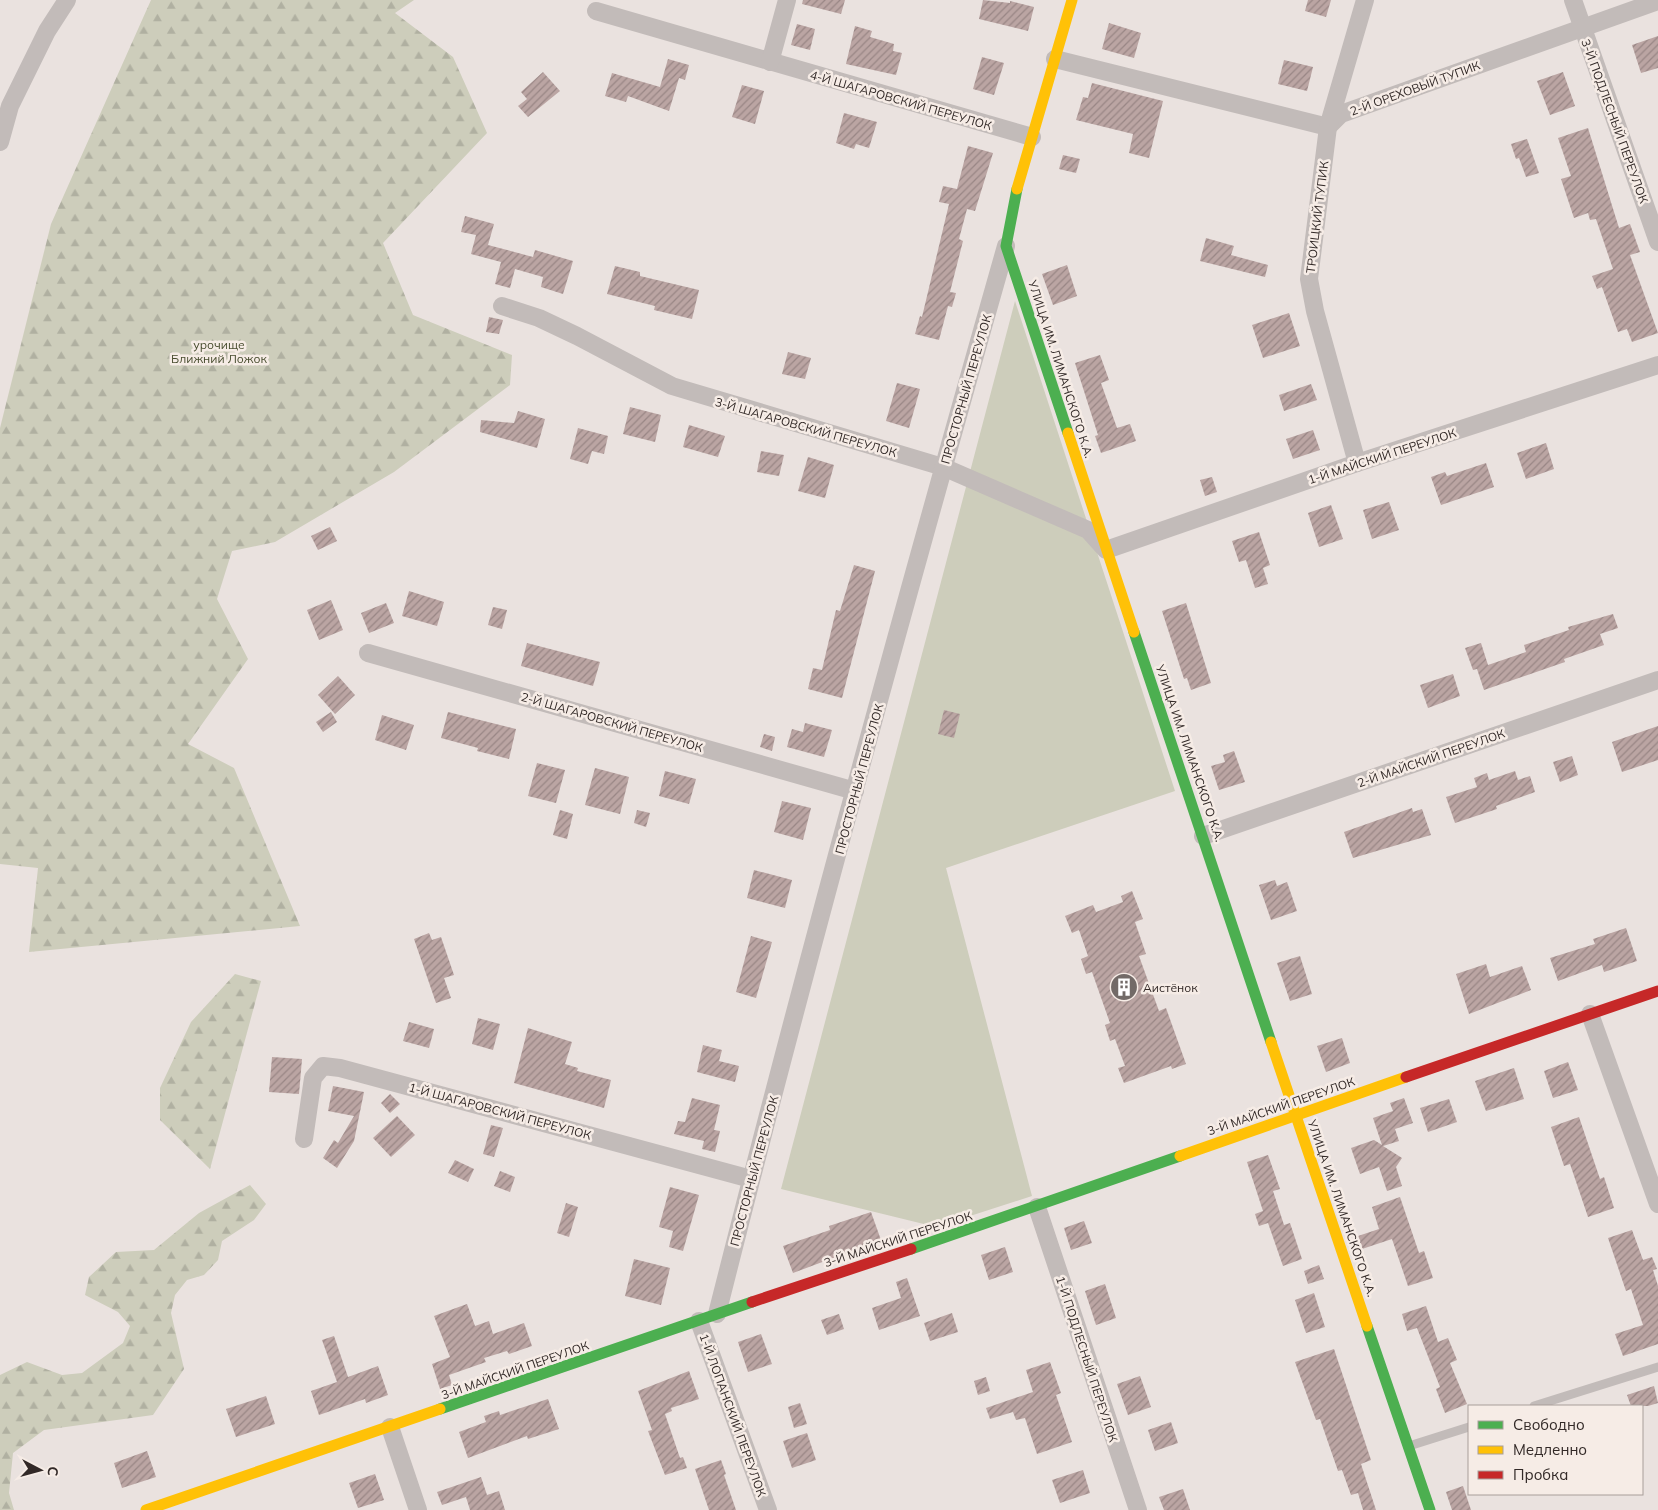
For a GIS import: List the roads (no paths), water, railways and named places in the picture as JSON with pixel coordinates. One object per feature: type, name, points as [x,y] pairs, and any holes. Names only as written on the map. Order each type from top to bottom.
[{"type":"street","points":[[0,142],[10,106],[47,32],[67,0]]},
{"type":"street","points":[[770,62],[787,0]]},
{"type":"street","name":"УЛИЦА ИМ. ЛИМАНСКОГО К.А.","points":[[1072,0],[1013,203],[1006,246],[1295,1115],[1430,1510]]},
{"type":"street","name":"ТРОИЦКИЙ ТУПИК","points":[[1357,463],[1314,311],[1309,279],[1328,128],[1365,0]]},
{"type":"street","name":"3-Й ПОДЛЕСНЫЙ ПЕРЕУЛОК","points":[[1573,0],[1658,242]]},
{"type":"street","name":"2-Й ОРЕХОВЫЙ ТУПИК","points":[[1328,128],[1341,114],[1582,29],[1658,0]]},
{"type":"street","name":"4-Й ШАГАРОВСКИЙ ПЕРЕУЛОК","points":[[596,11],[1032,137]]},
{"type":"street","points":[[1055,59],[1328,128]]},
{"type":"street","name":"ПРОСТОРНЫЙ ПЕРЕУЛОК","points":[[716,1314],[855,791],[943,467],[1006,246]]},
{"type":"street","name":"3-Й ШАГАРОВСКИЙ ПЕРЕУЛОК","points":[[502,306],[539,318],[672,386],[943,467],[1088,530],[1106,550]]},
{"type":"street","name":"1-Й МАЙСКИЙ ПЕРЕУЛОК","points":[[1106,550],[1357,463],[1658,365]]},
{"type":"street","name":"2-Й ШАГАРОВСКИЙ ПЕРЕУЛОК","points":[[368,653],[855,791]]},
{"type":"street","name":"2-Й МАЙСКИЙ ПЕРЕУЛОК","points":[[1203,836],[1658,680]]},
{"type":"street","name":"3-Й МАЙСКИЙ ПЕРЕУЛОК","points":[[146,1510],[716,1314],[1037,1207],[1295,1115],[1658,991]]},
{"type":"street","points":[[1590,1014],[1658,1204]]},
{"type":"street","name":"1-Й ШАГАРОВСКИЙ ПЕРЕУЛОК","points":[[304,1139],[314,1078],[323,1066],[340,1068],[751,1179]]},
{"type":"street","name":"1-Й ПОДЛЕСНЫЙ ПЕРЕУЛОК","points":[[1037,1207],[1138,1510]]},
{"type":"street","name":"1-Й ЛОПАНСКИЙ ПЕРЕУЛОК","points":[[699,1321],[768,1510]]},
{"type":"street","points":[[390,1427],[418,1510]]},
{"type":"lane","points":[[1537,1405],[1658,1367]]},
{"type":"lane","points":[[1408,1446],[1468,1427]]},
{"type":"place","name":"Аистёнок","points":[[1124,987]]},
{"type":"park label","name":"урочище Ближний Ложок","points":[[219,351]]}]
